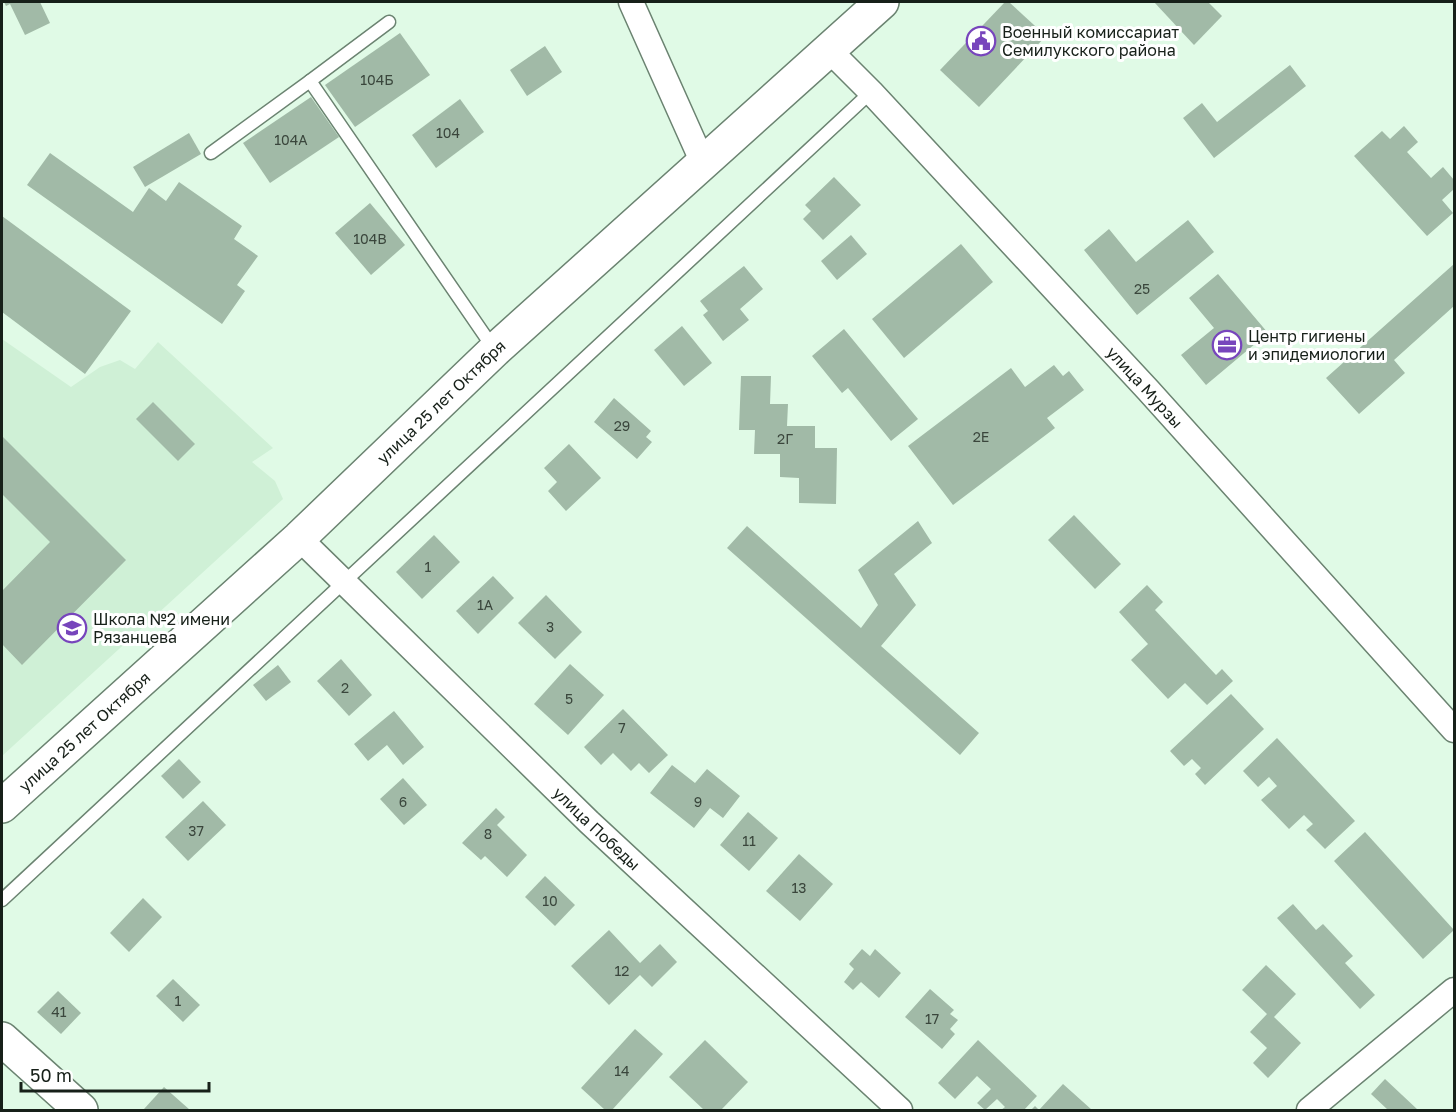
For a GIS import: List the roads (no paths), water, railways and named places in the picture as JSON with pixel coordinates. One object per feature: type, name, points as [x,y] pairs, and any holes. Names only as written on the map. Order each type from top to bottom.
[{"type":"street","points":[[631,2],[703,163]]},
{"type":"street","name":"улица 25 лет Октября","points":[[2,806],[298,538],[495,350],[882,2]]},
{"type":"street","name":"улица Мурзы","points":[[829,50],[871,92],[1140,381],[1455,730]]},
{"type":"street","name":"улица Победы","points":[[298,538],[589,822],[900,1110]]},
{"type":"street","points":[[1309,1110],[1455,990]]},
{"type":"street","points":[[2,1039],[81,1110]]},
{"type":"lane","points":[[211,153],[390,22]]},
{"type":"lane","points":[[310,81],[495,350]]},
{"type":"lane","points":[[2,900],[871,92]]},
{"type":"place","name":"Военный комиссариат Семилукского района","points":[[981,41]]},
{"type":"place","name":"Центр гигиены и эпидемиологии","points":[[1227,345]]},
{"type":"place","name":"Школа №2 имени Рязанцева","points":[[72,628]]}]
